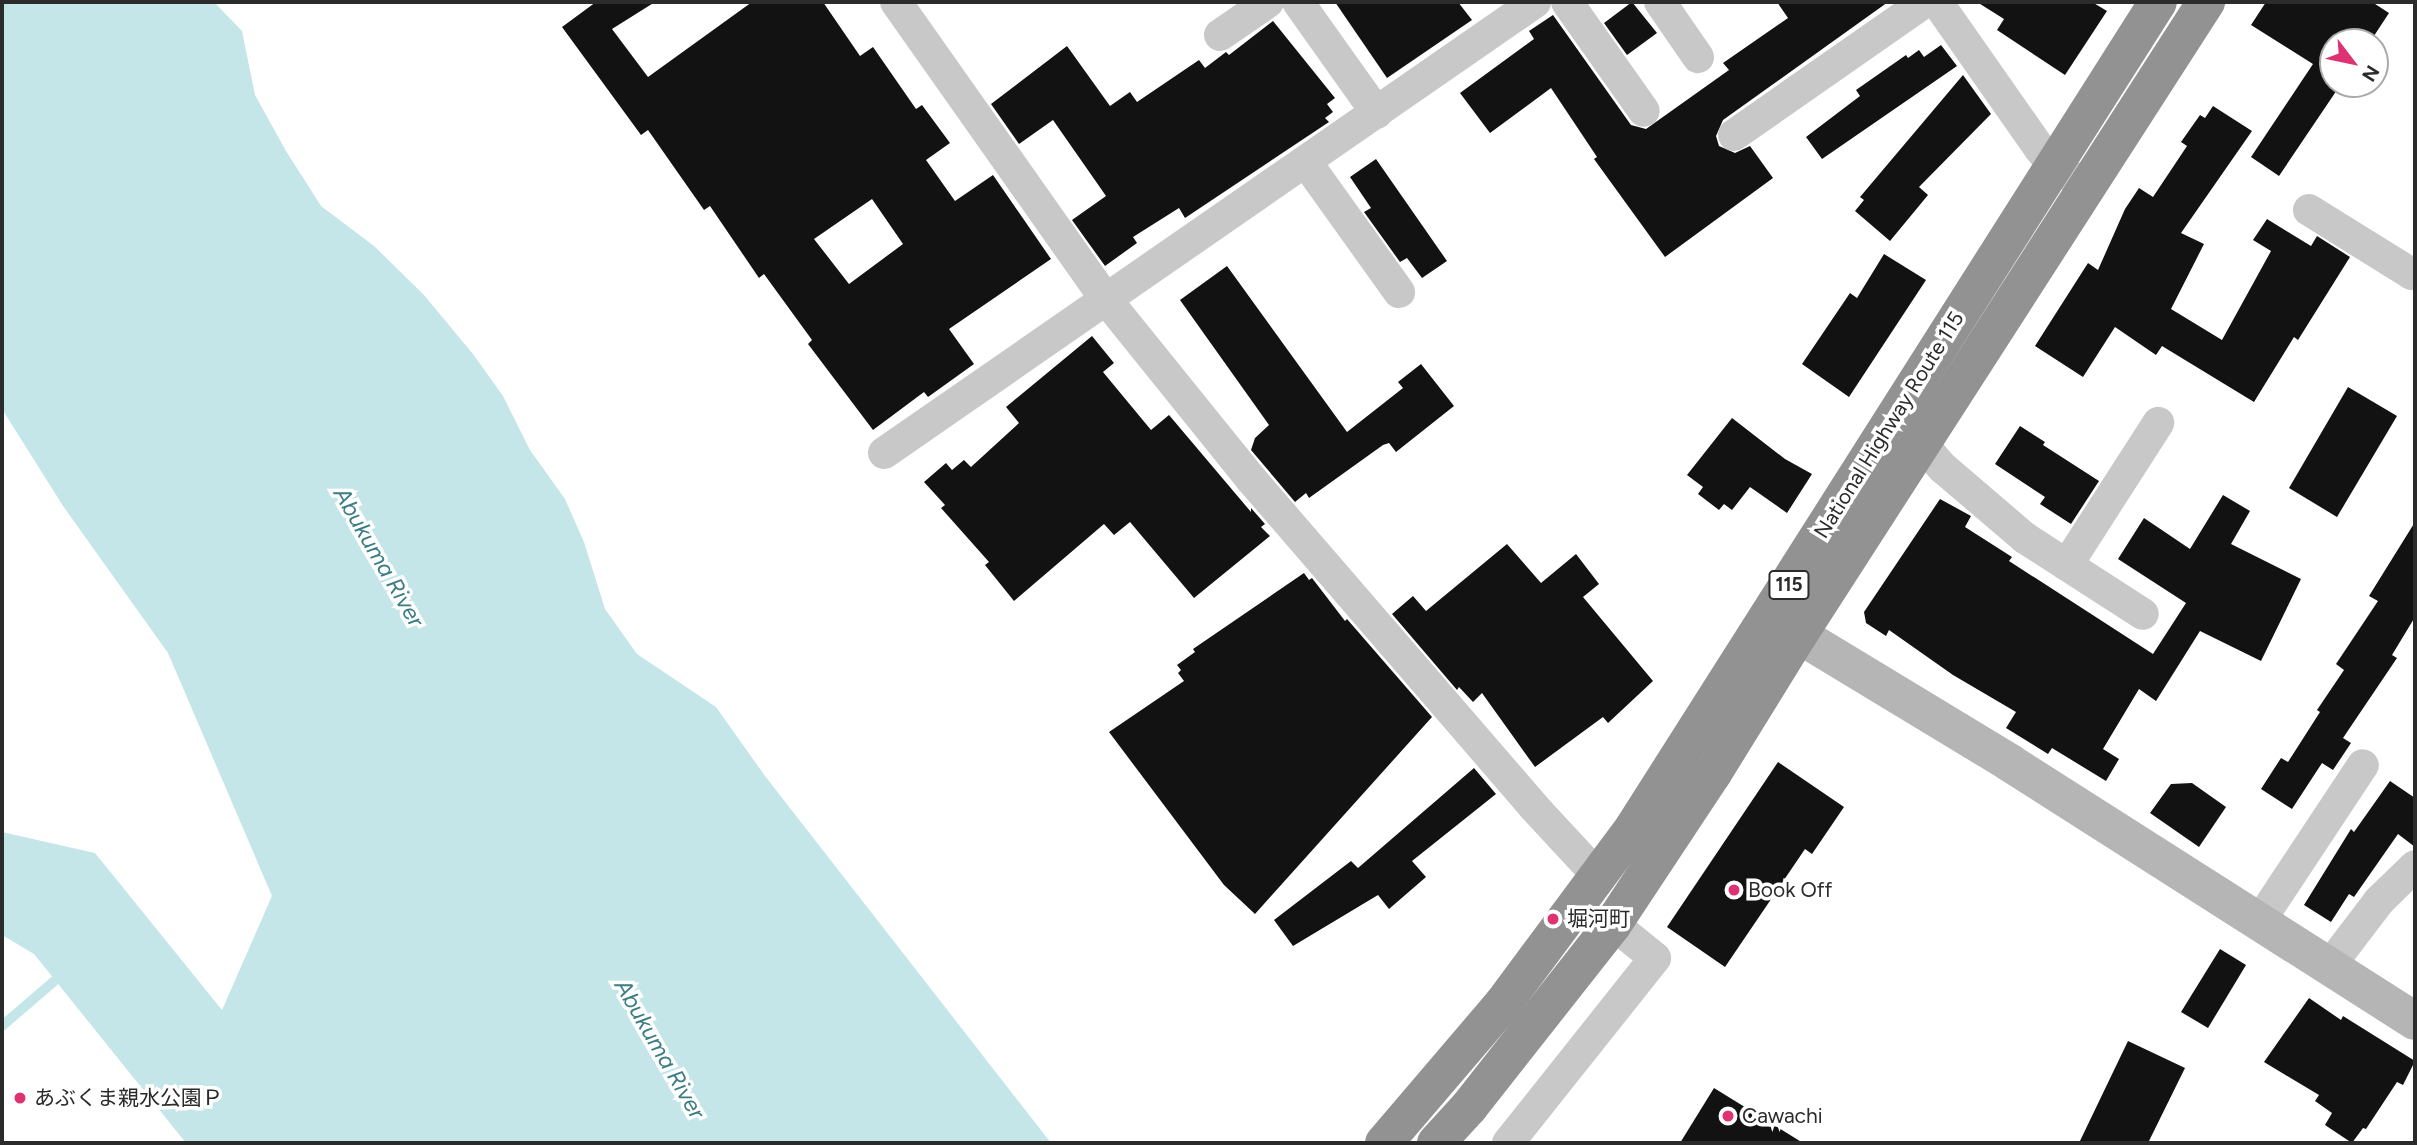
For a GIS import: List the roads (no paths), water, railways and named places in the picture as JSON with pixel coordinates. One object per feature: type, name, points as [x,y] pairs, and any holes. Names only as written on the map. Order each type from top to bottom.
[{"type":"highway","name":"National Highway Route 115","points":[[1436,1143],[1469,1107],[1613,924],[1713,773],[1784,625],[2053,165],[2158,2]]},
{"type":"highway","name":"National Highway Route 115","points":[[1384,1143],[1502,1005],[1922,444],[2206,2]]},
{"type":"street","points":[[896,2],[1105,298],[1251,479],[1534,807],[1598,876]]},
{"type":"street","points":[[1220,35],[1268,2]]},
{"type":"street","points":[[1298,2],[1377,113]]},
{"type":"street","points":[[884,453],[1105,298],[1377,113],[1499,12],[1535,2]]},
{"type":"street","points":[[1567,2],[1644,111]]},
{"type":"street","points":[[1660,2],[1698,57]]},
{"type":"street","points":[[1734,135],[1925,2]]},
{"type":"street","points":[[1937,2],[2053,165],[2087,187]]},
{"type":"street","points":[[1306,162],[1399,292]]},
{"type":"street","points":[[2309,210],[2412,274],[2415,272]]},
{"type":"street","points":[[2067,565],[2158,423]]},
{"type":"street","points":[[1922,444],[1944,468],[2025,538],[2143,614]]},
{"type":"street","points":[[1784,625],[2022,770],[2328,968],[2415,1021]]},
{"type":"street","points":[[2259,922],[2363,765]]},
{"type":"street","points":[[2328,968],[2379,901],[2415,866]]},
{"type":"street","points":[[1508,1143],[1655,958],[1613,924]]},
{"type":"water","name":"Abukuma River","points":[[2,2],[214,2],[242,31],[255,95],[286,151],[321,206],[374,246],[424,295],[473,354],[503,396],[530,450],[565,499],[584,542],[605,609],[637,654],[716,707],[765,776],[1051,1143],[186,1143],[34,954],[2,935],[2,832],[95,853],[222,1010],[272,896],[168,653],[63,506],[2,409]]},
{"type":"waterway","points":[[2,1026],[66,971]]},
{"type":"place","name":"Book Off","points":[[1734,890]]},
{"type":"place","name":"堀河町","points":[[1553,919]]},
{"type":"place","name":"あぶくま親水公園Ｐ","points":[[20,1098]]},
{"type":"place","name":"Cawachi","points":[[1728,1116]]}]
